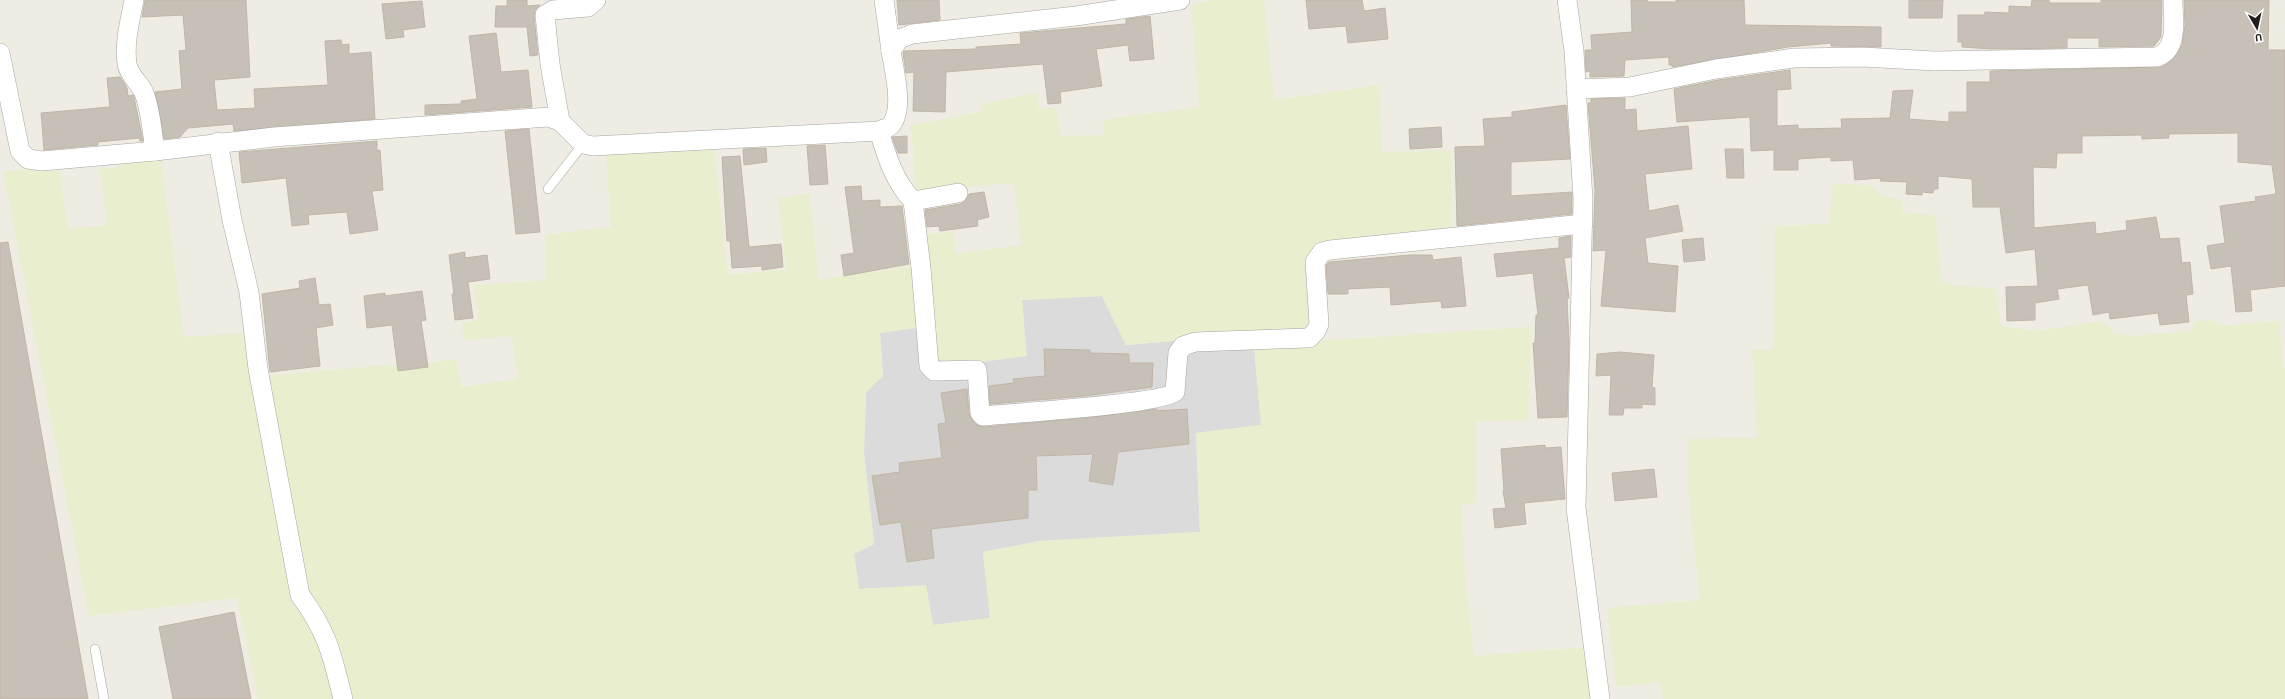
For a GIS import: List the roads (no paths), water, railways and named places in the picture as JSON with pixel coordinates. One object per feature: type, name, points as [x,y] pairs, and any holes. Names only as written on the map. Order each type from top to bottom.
[{"type":"street","points":[[134,0],[126,40],[127,66],[131,74],[140,84],[146,99],[155,151]]},
{"type":"street","points":[[560,121],[550,64],[545,15],[553,10],[588,7],[596,0]]},
{"type":"street","points":[[0,53],[20,151],[28,159],[42,161],[155,151],[218,142],[548,117],[560,121],[583,144],[593,146],[879,131],[890,127],[895,119],[899,107],[884,0]]},
{"type":"street","points":[[891,51],[900,39],[912,34],[1076,16],[1180,0]]},
{"type":"street","points":[[1568,0],[1574,51],[1583,224],[1576,508],[1600,699]]},
{"type":"street","points":[[1576,89],[1630,87],[1716,70],[1794,58],[1863,57],[1934,61],[2157,57],[2166,53],[2172,43],[2173,0]]},
{"type":"street","points":[[879,131],[891,167],[901,188],[913,201],[921,268],[929,366],[934,372],[977,370],[980,413],[983,416],[1139,402],[1165,397],[1175,392],[1178,353],[1186,344],[1195,342],[1309,338],[1316,331],[1319,324],[1315,262],[1322,252],[1583,224]]},
{"type":"street","points":[[218,142],[232,220],[249,292],[258,369],[300,596],[317,618],[329,644],[343,699]]},
{"type":"street","points":[[913,201],[958,193]]},
{"type":"lane","points":[[548,190],[583,144]]},
{"type":"lane","points":[[95,649],[104,699]]}]
